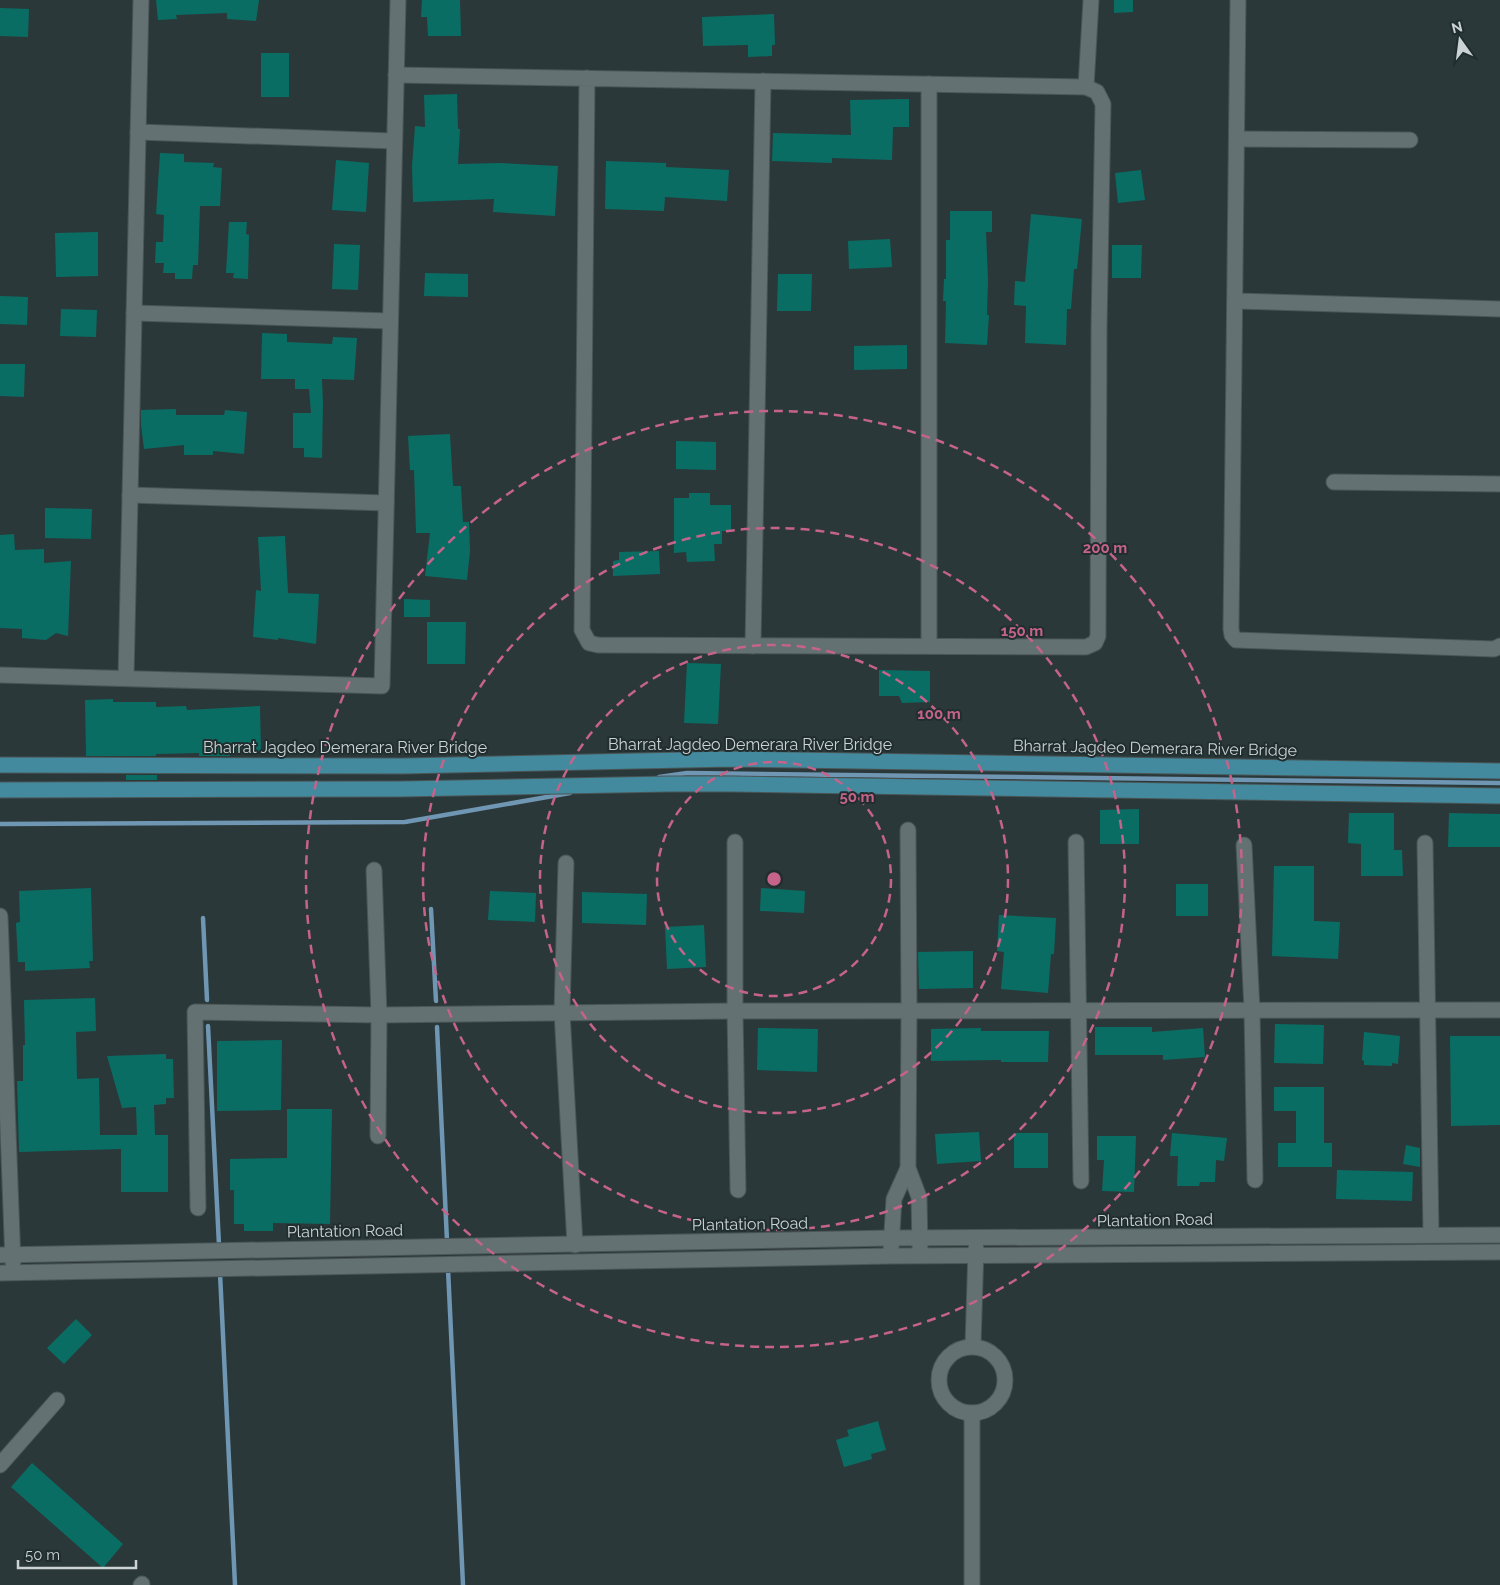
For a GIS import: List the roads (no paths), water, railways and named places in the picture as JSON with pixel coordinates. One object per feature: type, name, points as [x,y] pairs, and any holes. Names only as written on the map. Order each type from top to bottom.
[{"type":"main road","name":"Bharrat Jagdeo Demerara River Bridge","points":[[0,765],[403,766],[731,758],[1500,771]]},
{"type":"main road","points":[[0,790],[401,789],[713,784],[1500,796]]},
{"type":"street","points":[[126,678],[141,0]]},
{"type":"street","points":[[0,675],[382,686],[398,0]]},
{"type":"street","points":[[1086,87],[1091,0]]},
{"type":"street","points":[[1238,0],[1232,636],[1236,640],[1494,649],[1500,646]]},
{"type":"street","points":[[396,75],[587,78],[763,82],[1086,87],[1097,92],[1103,104],[1099,338],[1098,636],[1094,643],[1086,647],[598,646],[589,643],[582,630],[587,78]]},
{"type":"street","points":[[753,646],[763,82]]},
{"type":"street","points":[[928,646],[929,84]]},
{"type":"street","points":[[138,132],[394,141]]},
{"type":"street","points":[[1237,139],[1410,140]]},
{"type":"street","points":[[1235,301],[1500,309]]},
{"type":"street","points":[[134,313],[390,321]]},
{"type":"street","points":[[1334,482],[1500,484]]},
{"type":"street","points":[[130,495],[386,503]]},
{"type":"street","points":[[908,830],[908,1168],[919,1198],[920,1256]]},
{"type":"street","points":[[736,842],[735,1011],[738,1190]]},
{"type":"street","points":[[1076,842],[1081,1181]]},
{"type":"street","points":[[1425,843],[1431,1234]]},
{"type":"street","points":[[1244,845],[1252,1010],[1255,1180]]},
{"type":"street","points":[[566,863],[562,1012],[575,1245]]},
{"type":"street","points":[[374,870],[379,1015],[378,1136]]},
{"type":"street","points":[[0,916],[7,1273]]},
{"type":"street","points":[[198,1208],[195,1012],[379,1015],[735,1011],[1500,1010]]},
{"type":"street","points":[[892,1256],[891,1238],[894,1199],[908,1168]]},
{"type":"street","name":"Plantation Road","points":[[7,1255],[891,1238],[1500,1235]]},
{"type":"street","points":[[973,1346],[976,1239]]},
{"type":"street","name":"Plantation Road","points":[[7,1273],[892,1256],[1500,1252]]},
{"type":"street","points":[[973,1346],[981,1347],[996,1356],[1005,1371],[1006,1380],[1005,1388],[996,1404],[981,1412],[972,1413],[963,1412],[948,1403],[940,1388],[939,1380],[943,1363],[949,1356],[964,1348],[973,1346]]},
{"type":"street","points":[[0,1465],[57,1400]]},
{"type":"street","points":[[972,1413],[972,1585]]},
{"type":"waterway","points":[[659,777],[687,773],[1500,783]]},
{"type":"waterway","points":[[0,824],[405,822],[570,793]]},
{"type":"waterway","points":[[431,909],[436,1001]]},
{"type":"waterway","points":[[203,918],[207,1000]]},
{"type":"waterway","points":[[208,1026],[219,1245]]},
{"type":"waterway","points":[[437,1027],[447,1241]]},
{"type":"waterway","points":[[448,1269],[463,1585]]},
{"type":"waterway","points":[[220,1273],[235,1585]]}]
